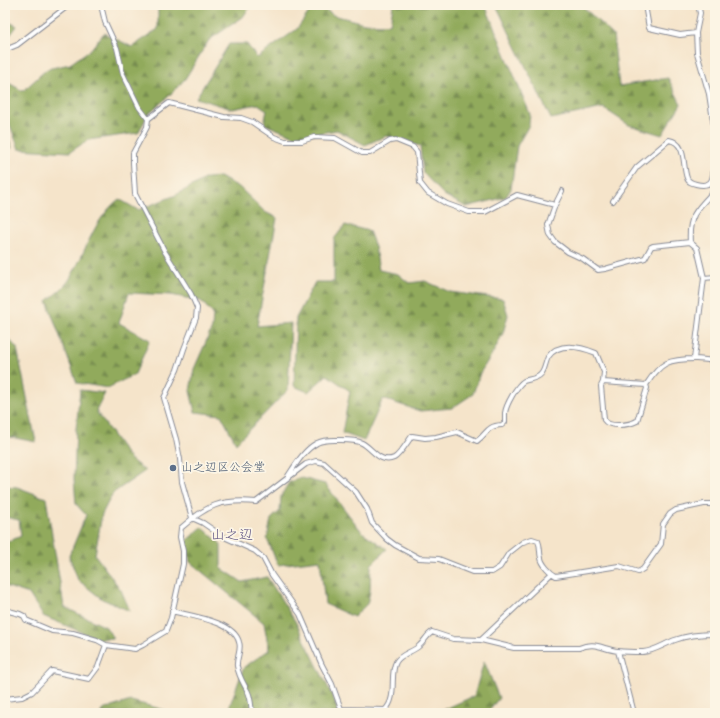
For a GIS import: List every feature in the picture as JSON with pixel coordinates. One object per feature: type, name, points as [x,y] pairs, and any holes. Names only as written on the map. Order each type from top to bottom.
[{"type":"street","points":[[5,50],[16,46],[69,5]]},
{"type":"street","points":[[101,5],[105,22],[117,48],[123,74],[139,106],[148,119],[147,127],[133,153],[132,164],[135,194],[161,245],[191,294],[197,308],[196,318],[177,370],[164,398],[176,439],[182,482],[192,518]]},
{"type":"street","points":[[645,5],[649,28],[680,35],[696,33]]},
{"type":"street","points":[[698,5],[700,13],[696,33],[697,52],[709,94],[715,133]]},
{"type":"street","points":[[148,119],[169,103],[224,117],[241,118],[252,122],[274,137],[285,141],[302,141],[314,137],[335,138],[362,153],[370,153],[390,141],[396,140],[413,147],[417,152],[420,183],[428,193],[447,204],[469,212],[485,212],[517,195],[555,205]]},
{"type":"street","points":[[613,201],[637,167],[669,140],[677,143],[682,152],[687,179],[690,183],[703,185],[711,182],[714,176],[715,163]]},
{"type":"street","points":[[694,359],[704,278],[697,248],[690,242],[689,229],[692,217],[697,209],[715,190]]},
{"type":"street","points":[[562,191],[548,225],[550,235],[568,252],[583,259],[598,270],[645,258],[653,246],[690,242]]},
{"type":"street","points":[[704,278],[715,277]]},
{"type":"street","points":[[286,479],[308,449],[317,443],[326,440],[350,440],[362,443],[379,457],[389,459],[396,457],[412,436],[425,438],[457,432],[477,441],[493,426],[502,425],[505,422],[505,411],[518,385],[524,381],[540,376],[548,358],[553,351],[560,348],[583,348],[596,353],[604,372],[601,386],[604,420],[606,423],[611,425],[633,423],[637,421],[647,388],[646,385],[655,370],[665,363],[694,359],[715,360]]},
{"type":"street","points":[[603,382],[646,385]]},
{"type":"street","points":[[5,610],[20,614],[24,616],[26,620],[52,631],[73,633],[96,640],[106,645],[135,649],[166,631],[184,559],[180,530],[192,518],[212,506],[236,500],[256,502],[306,464],[316,461],[324,463],[356,492],[367,509],[372,523],[395,545],[419,558],[439,559],[472,572],[492,572],[500,567],[509,552],[523,542],[532,540],[538,541],[540,545],[541,559],[551,574],[560,576],[619,566],[638,572],[643,569],[661,544],[663,524],[670,514],[676,510],[704,504],[715,504]]},
{"type":"street","points":[[192,518],[203,522],[222,536],[256,551],[263,558],[272,575],[300,614],[332,684],[341,711],[385,710],[390,706],[394,681],[393,669],[396,660],[420,646],[425,637],[432,632],[453,639],[481,640],[514,648],[579,648],[585,645],[592,645],[618,651],[650,651],[676,640],[700,634],[715,634]]},
{"type":"street","points":[[481,640],[551,574]]},
{"type":"street","points":[[172,611],[218,622],[237,636],[240,646],[236,664],[240,680],[249,694],[252,713]]},
{"type":"street","points":[[5,699],[22,696],[32,692],[52,671],[89,679],[98,667],[106,645]]},
{"type":"street","points":[[618,651],[634,713]]},
{"type":"green space","points":[[158,5],[251,5],[243,17],[209,40],[185,79],[168,97],[149,113],[138,133],[88,140],[70,152],[19,149],[5,112],[5,81],[23,91],[47,69],[70,64],[91,49],[104,33],[132,47],[158,29]]},
{"type":"green space","points":[[314,5],[319,5],[333,15],[364,23],[390,24],[393,5],[485,5],[530,114],[529,125],[517,146],[511,189],[506,197],[466,207],[444,195],[423,173],[420,146],[386,136],[365,145],[337,130],[297,137],[264,124],[267,110],[258,104],[232,109],[196,98],[229,44],[247,44],[257,58],[297,29]]},
{"type":"green space","points":[[496,5],[581,5],[613,35],[619,86],[668,78],[681,104],[662,135],[629,125],[603,108],[551,119]]},
{"type":"green space","points":[[5,20],[17,26],[8,38],[5,36]]},
{"type":"green space","points":[[5,129],[12,148],[5,147]]},
{"type":"green space","points":[[220,177],[239,187],[265,212],[277,218],[257,326],[291,323],[288,390],[236,443],[221,415],[195,412],[190,391],[194,369],[212,328],[213,314],[201,301],[171,295],[129,293],[119,323],[150,340],[135,374],[108,388],[77,383],[47,301],[67,283],[102,217],[119,199],[138,210],[176,195],[206,178]]},
{"type":"green space","points":[[345,225],[369,231],[375,247],[379,270],[398,274],[409,283],[425,281],[450,292],[503,299],[508,315],[503,333],[480,373],[473,394],[452,408],[420,411],[383,399],[364,441],[342,433],[350,391],[327,375],[308,392],[294,386],[296,318],[315,282],[334,282],[334,239]]},
{"type":"green space","points":[[5,335],[17,348],[36,442],[5,436]]},
{"type":"green space","points":[[80,390],[105,393],[96,411],[129,458],[145,471],[113,493],[102,514],[95,555],[121,590],[130,611],[102,599],[78,580],[69,556],[86,515],[76,504],[74,479],[76,429]]},
{"type":"green space","points":[[302,478],[325,484],[362,532],[387,549],[371,565],[370,592],[367,604],[354,617],[325,604],[320,560],[278,565],[267,539],[271,519],[280,511],[281,496],[289,482]]},
{"type":"green space","points":[[5,486],[17,487],[46,498],[64,607],[106,627],[113,638],[98,639],[43,616],[29,594],[5,586],[5,543],[21,536],[19,520],[5,517]]},
{"type":"green space","points":[[202,527],[221,544],[221,568],[242,582],[267,577],[295,621],[335,701],[338,713],[227,713],[244,667],[269,650],[264,623],[190,562],[186,541]]},
{"type":"green space","points":[[484,661],[499,698],[487,713],[425,713],[445,709],[474,696]]},
{"type":"green space","points":[[131,701],[176,713],[100,713],[105,709]]},
{"type":"place","name":"山之辺区公会堂","points":[[173,468]]},
{"type":"district","name":"山之辺","points":[[232,535]]}]
